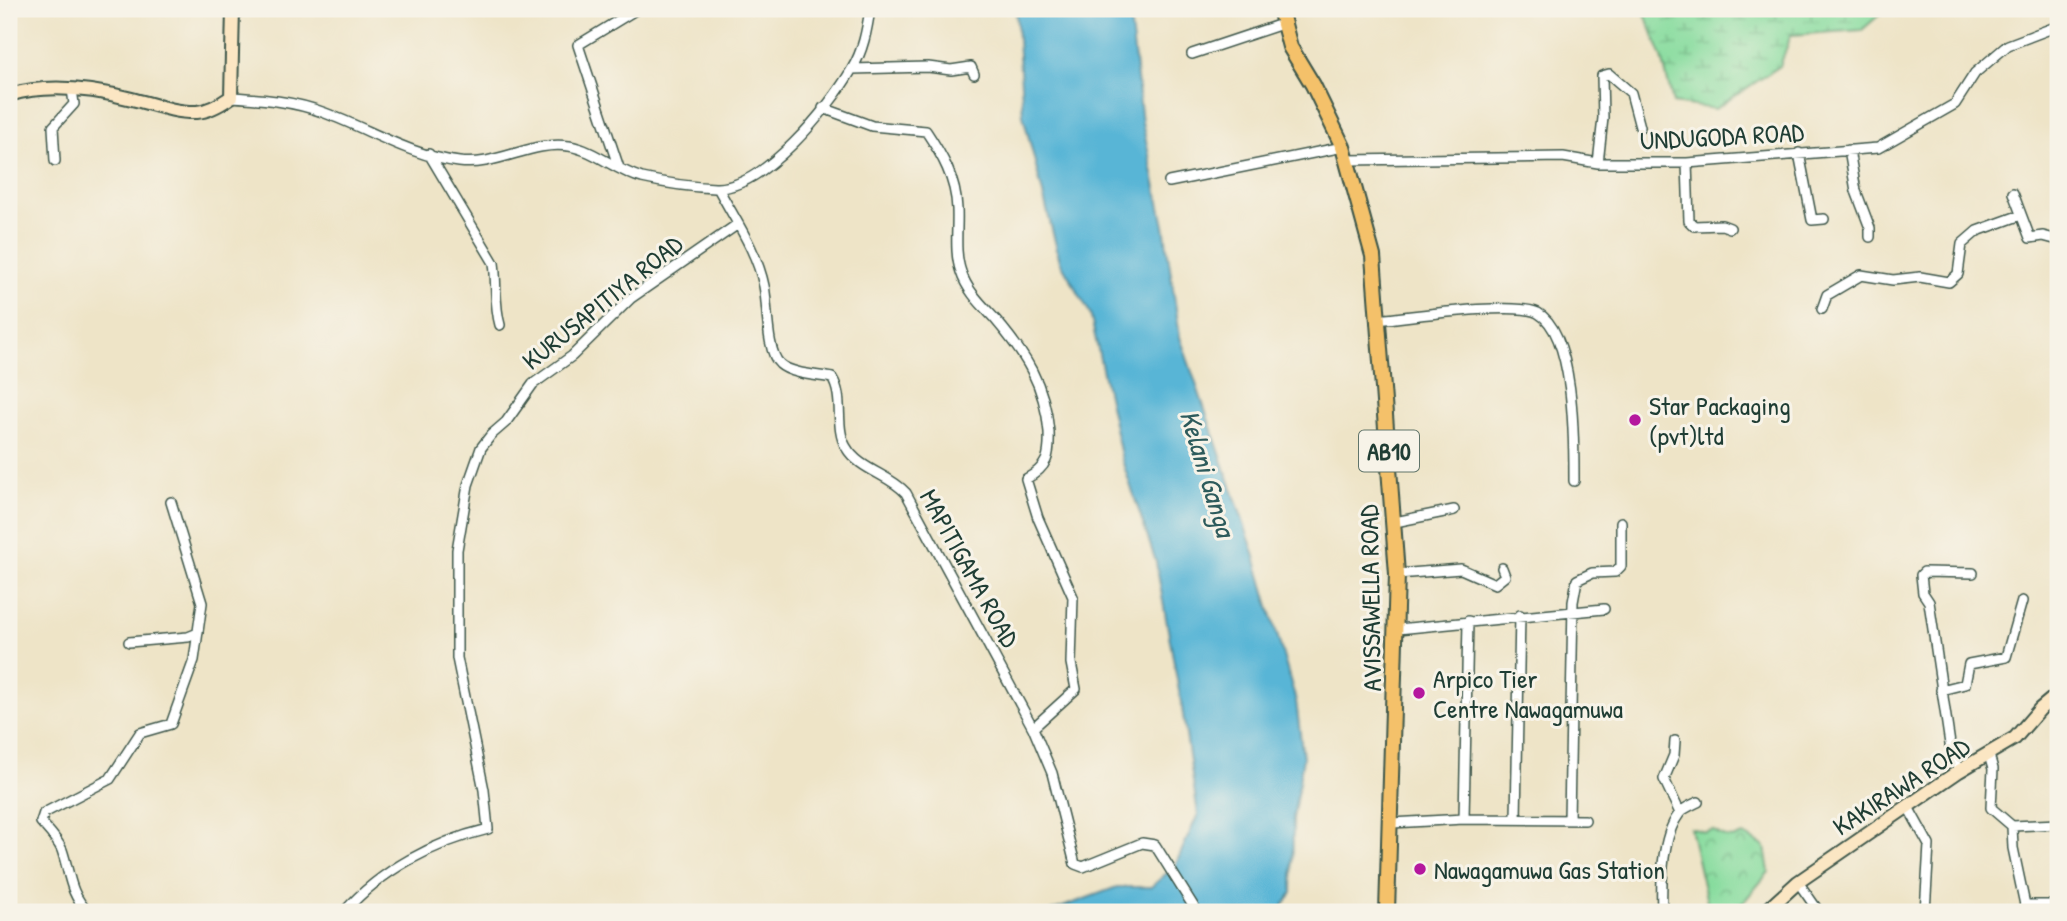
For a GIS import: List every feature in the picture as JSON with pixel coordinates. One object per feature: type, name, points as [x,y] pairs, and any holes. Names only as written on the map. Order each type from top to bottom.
[{"type":"main road","name":"AVISSAWELLA ROAD","points":[[1280,9],[1282,24],[1345,154],[1373,256],[1397,574],[1398,629],[1387,912]]},
{"type":"street","points":[[231,97],[233,9]]},
{"type":"street","points":[[620,168],[578,45],[636,9]]},
{"type":"street","points":[[9,95],[28,89],[72,89],[197,112],[218,106],[231,97],[285,101],[312,109],[383,139],[458,162],[482,163],[567,145],[587,151],[641,177],[718,188],[769,166],[787,150],[823,108],[852,69],[862,48],[870,9]]},
{"type":"street","points":[[1192,54],[1282,24]]},
{"type":"street","name":"UNDUGODA ROAD","points":[[1169,182],[1345,154],[1563,157],[1598,163],[1687,163],[1878,148],[1955,104],[1975,73],[2008,45],[2058,26]]},
{"type":"street","points":[[852,69],[928,67],[951,70],[971,67],[974,74]]},
{"type":"street","points":[[1598,163],[1603,118],[1602,76],[1609,74],[1631,93],[1640,127]]},
{"type":"street","points":[[55,161],[53,127],[74,104],[72,89]]},
{"type":"street","points":[[823,108],[872,126],[926,131],[947,162],[957,206],[957,259],[962,275],[971,292],[1010,337],[1036,375],[1047,413],[1050,454],[1042,470],[1026,479],[1038,518],[1073,597],[1071,663],[1076,689],[1033,728]]},
{"type":"street","points":[[1849,150],[1856,191],[1870,228],[1870,237]]},
{"type":"street","points":[[1799,153],[1812,220],[1824,219]]},
{"type":"street","points":[[429,154],[494,263],[497,281],[495,307],[500,325]]},
{"type":"street","points":[[1687,163],[1689,221],[1694,226],[1722,225],[1730,228]]},
{"type":"street","name":"MAPITIGAMA ROAD","points":[[718,188],[757,261],[764,286],[772,353],[780,364],[791,369],[832,378],[838,387],[844,445],[860,463],[897,483],[906,493],[1033,728],[1052,773],[1075,864],[1083,867],[1142,844],[1160,848],[1197,912]]},
{"type":"street","points":[[2013,193],[2030,238],[2043,236],[2058,240]]},
{"type":"street","points":[[1822,309],[1827,295],[1861,275],[1893,280],[1920,277],[1949,282],[1958,274],[1962,244],[1977,232],[2021,215]]},
{"type":"street","name":"KURUSAPITIYA ROAD","points":[[344,912],[355,898],[392,869],[448,839],[488,829],[484,790],[457,658],[457,550],[468,485],[481,448],[506,422],[533,384],[572,356],[631,298],[738,224]]},
{"type":"street","points":[[1378,320],[1521,308],[1546,319],[1554,330],[1565,366],[1573,424],[1574,481]]},
{"type":"street","points":[[88,912],[79,903],[69,883],[61,847],[41,822],[44,813],[110,779],[140,733],[172,724],[194,660],[202,603],[171,502]]},
{"type":"street","points":[[1395,522],[1454,510]]},
{"type":"street","points":[[1569,820],[1573,611],[1577,580],[1592,572],[1615,572],[1621,566],[1621,522]]},
{"type":"street","points":[[1397,574],[1441,568],[1461,569],[1495,584],[1506,576],[1502,568]]},
{"type":"street","points":[[1468,572],[1485,569]]},
{"type":"street","points":[[1959,771],[1951,751],[1929,602],[1923,593],[1921,575],[1924,572],[1973,573]]},
{"type":"street","points":[[1941,690],[1965,684],[1969,664],[2007,657],[2022,601]]},
{"type":"street","points":[[1398,629],[1520,615],[1604,609]]},
{"type":"street","points":[[1516,818],[1520,615]]},
{"type":"street","points":[[1464,819],[1468,621]]},
{"type":"street","points":[[129,642],[198,634]]},
{"type":"street","name":"KAKIRAWA ROAD","points":[[1765,912],[1798,882],[1959,771],[2015,738],[2040,709],[2058,694]]},
{"type":"street","points":[[1675,741],[1674,755],[1664,779],[1680,813]]},
{"type":"street","points":[[1989,755],[1993,769],[1991,808],[2012,826],[2058,824]]},
{"type":"street","points":[[1662,912],[1662,877],[1670,837],[1680,813],[1698,802]]},
{"type":"street","points":[[1909,807],[1929,845],[1925,912]]},
{"type":"street","points":[[1392,823],[1516,818],[1585,820]]},
{"type":"street","points":[[2012,826],[2012,848],[2025,905],[2058,905]]},
{"type":"street","points":[[1798,882],[1819,912]]},
{"type":"green space","points":[[1643,9],[1886,9],[1862,30],[1791,35],[1780,66],[1715,109],[1673,103],[1662,57]]},
{"type":"green space","points":[[1690,828],[1705,832],[1713,830],[1728,837],[1744,835],[1765,847],[1769,872],[1741,905],[1709,911]]},
{"type":"water","name":"Kelani Ganga","points":[[1016,9],[1129,9],[1142,122],[1164,226],[1180,337],[1253,550],[1296,701],[1303,758],[1293,818],[1292,893],[1279,912],[1049,912],[1117,887],[1151,887],[1175,866],[1198,814],[1156,562],[1122,460],[1090,313],[1060,261],[1023,115]]},
{"type":"place","name":"Star Packaging (pvt)ltd","points":[[1635,420]]},
{"type":"place","name":"Arpico Tier Centre Nawagamuwa","points":[[1419,693]]},
{"type":"place","name":"Nawagamuwa Gas Station","points":[[1420,869]]}]
